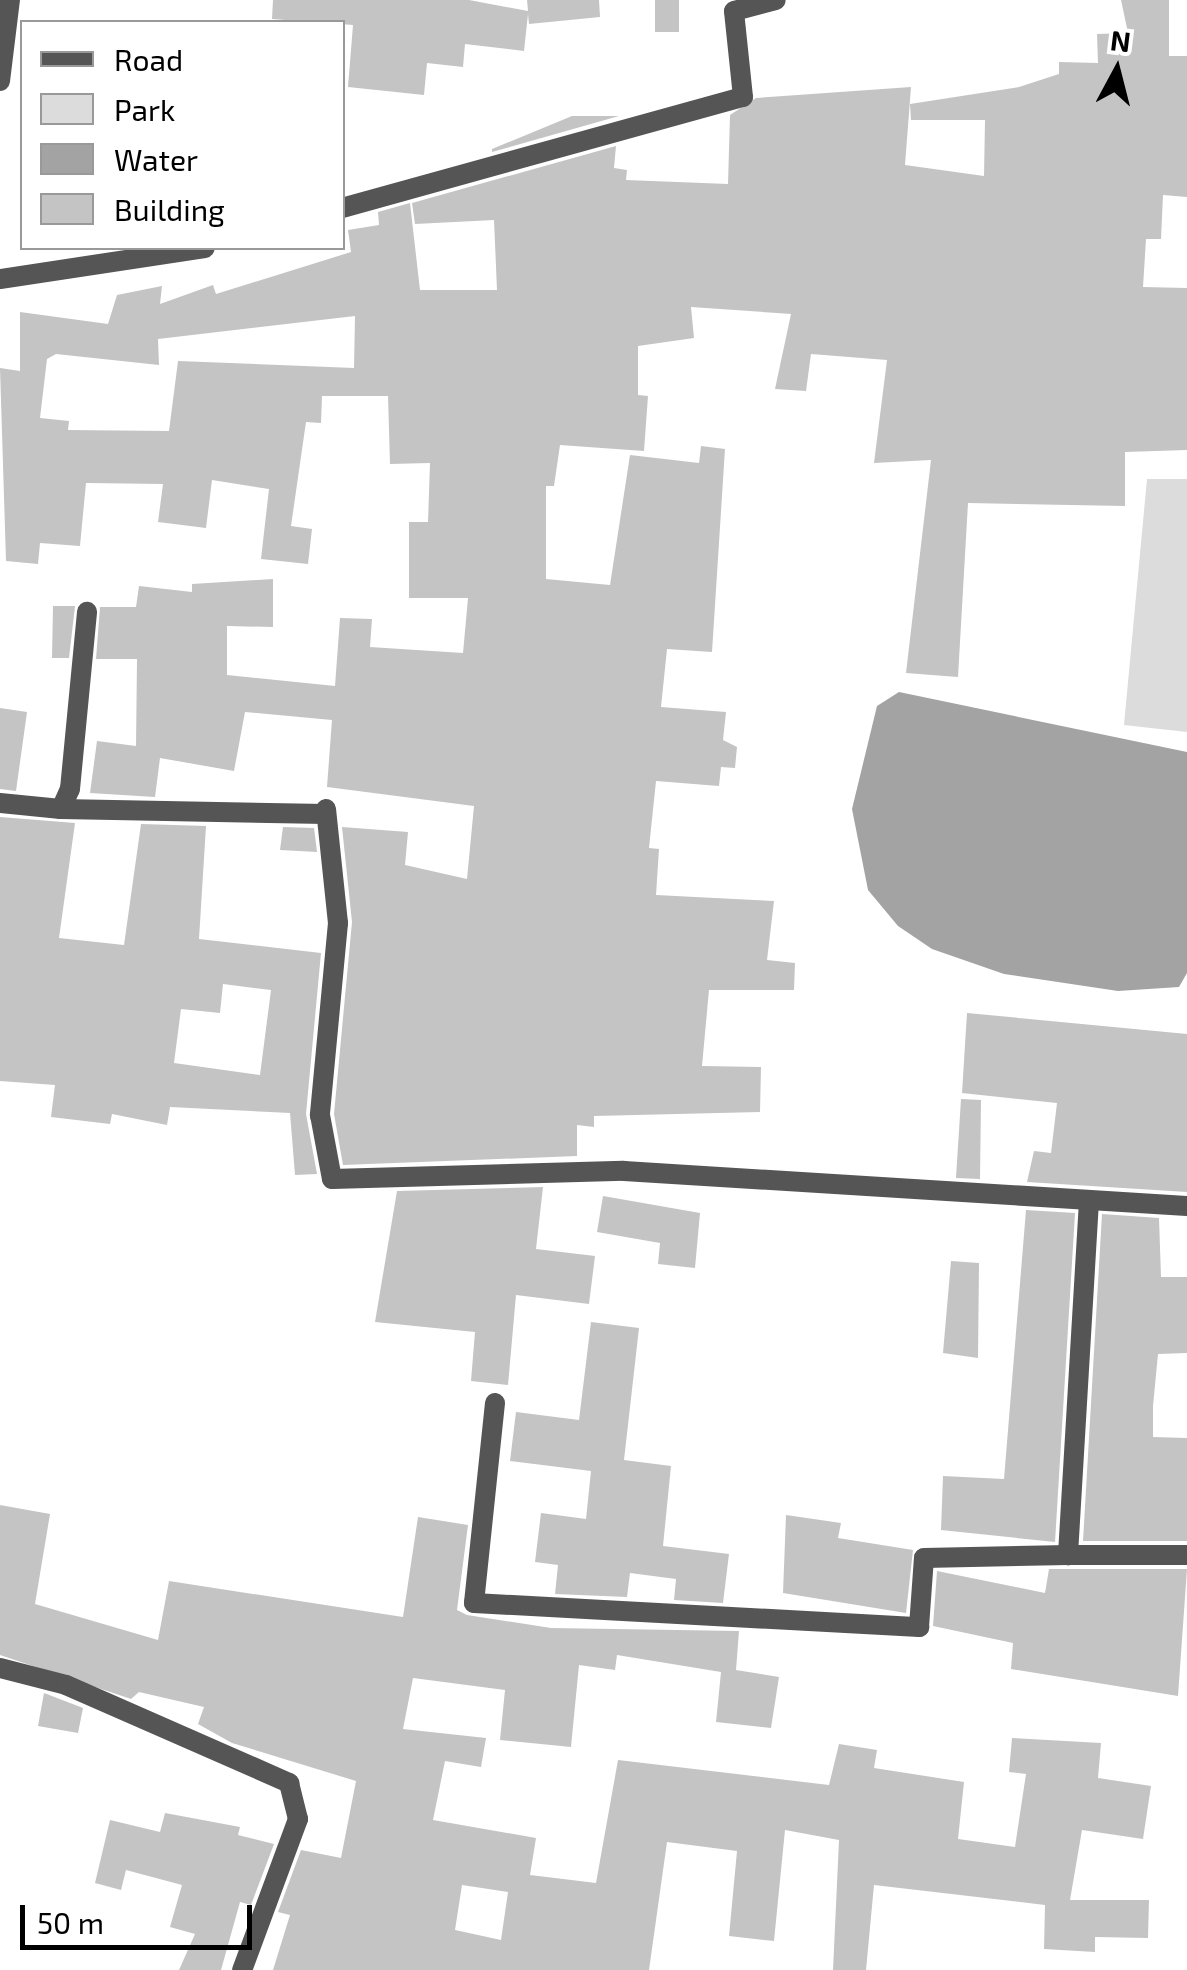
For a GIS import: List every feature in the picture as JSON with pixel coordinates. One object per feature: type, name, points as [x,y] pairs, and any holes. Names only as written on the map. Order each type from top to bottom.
[{"type":"street","points":[[0,81],[10,0]]},
{"type":"street","points":[[345,207],[743,97],[734,11],[776,0]]},
{"type":"street","points":[[0,280],[192,250]]},
{"type":"street","points":[[61,808],[87,612]]},
{"type":"street","points":[[0,803],[61,808],[326,811],[338,924],[320,1115],[332,1179],[624,1171],[1187,1206]]},
{"type":"street","points":[[1068,1555],[1089,1200]]},
{"type":"street","points":[[495,1403],[474,1603],[919,1627],[924,1558],[1187,1555]]},
{"type":"street","points":[[0,1668],[66,1685],[289,1783],[298,1819],[242,1970]]},
{"type":"green space","points":[[1147,479],[1187,479],[1187,732],[1124,725]]},
{"type":"water","points":[[899,692],[1187,752],[1187,973],[1179,987],[1118,991],[1004,974],[932,949],[898,926],[868,890],[852,809],[877,706]]},
{"type":"building","points":[[273,0],[469,0],[528,11],[527,0],[599,0],[600,17],[529,24],[528,14],[524,51],[465,44],[463,67],[427,63],[424,95],[348,87],[353,25],[345,24],[345,20],[272,19]]},
{"type":"building","points":[[655,0],[679,0],[679,32],[655,32]]},
{"type":"building","points":[[1121,0],[1169,0],[1169,56],[1187,56],[1187,197],[1163,195],[1161,239],[1146,239],[1143,287],[1187,288],[1187,450],[1125,452],[1125,506],[968,503],[958,677],[906,673],[931,460],[874,463],[887,360],[811,354],[806,391],[775,389],[791,314],[691,307],[694,338],[638,346],[638,395],[648,396],[644,451],[560,445],[554,486],[546,486],[546,579],[610,585],[630,455],[699,463],[701,446],[725,449],[712,652],[667,649],[661,707],[726,712],[723,740],[737,747],[735,768],[721,767],[719,786],[656,781],[649,848],[659,849],[656,895],[774,901],[767,960],[795,963],[794,990],[709,990],[702,1066],[761,1067],[760,1112],[594,1116],[594,1127],[577,1125],[577,1156],[343,1165],[334,1114],[352,922],[342,827],[408,832],[405,865],[467,879],[474,806],[327,787],[332,720],[245,712],[234,771],[160,758],[155,797],[90,793],[97,741],[136,746],[137,659],[96,659],[100,607],[136,607],[139,586],[192,592],[192,584],[273,579],[273,627],[227,626],[227,675],[335,686],[340,618],[372,619],[370,647],[463,653],[468,598],[409,598],[409,522],[428,522],[430,463],[390,464],[388,396],[322,396],[321,423],[306,422],[291,526],[312,529],[308,564],[261,559],[269,489],[212,480],[206,528],[158,522],[163,484],[86,483],[80,546],[40,543],[38,564],[6,561],[0,368],[20,371],[20,312],[108,324],[117,295],[162,286],[160,304],[213,285],[216,294],[351,252],[348,230],[379,225],[378,212],[410,203],[420,290],[497,290],[494,220],[415,224],[412,203],[616,146],[614,168],[627,170],[626,180],[728,184],[730,115],[756,98],[911,87],[905,165],[984,176],[985,120],[911,120],[910,104],[1019,87],[1059,74],[1059,62],[1098,63],[1097,34],[1128,33]],"holes":[[[355,316],[354,368],[178,361],[169,431],[68,430],[69,421],[40,418],[47,359],[56,354],[159,365],[158,339]]]},
{"type":"building","points":[[572,116],[619,116],[492,152],[492,149]]},
{"type":"building","points":[[53,606],[75,606],[69,658],[52,658]]},
{"type":"building","points":[[0,708],[27,712],[16,791],[0,789]]},
{"type":"building","points":[[0,817],[75,823],[59,938],[124,945],[141,824],[206,826],[199,939],[321,953],[306,1114],[317,1174],[295,1175],[290,1113],[170,1107],[167,1125],[112,1114],[110,1124],[51,1117],[55,1085],[0,1081]],"holes":[[[223,984],[271,990],[260,1075],[174,1063],[181,1009],[220,1013]]]},
{"type":"building","points":[[283,827],[314,828],[317,852],[280,850]]},
{"type":"building","points":[[967,1013],[1187,1034],[1187,1192],[1027,1182],[1034,1151],[1051,1153],[1057,1103],[962,1093]]},
{"type":"building","points":[[961,1099],[981,1100],[980,1179],[956,1178]]},
{"type":"building","points":[[543,1187],[536,1249],[595,1256],[589,1304],[516,1295],[508,1385],[471,1381],[475,1332],[375,1322],[397,1191]]},
{"type":"building","points":[[603,1196],[700,1213],[695,1268],[658,1264],[660,1243],[597,1232]]},
{"type":"building","points":[[1026,1210],[1075,1213],[1055,1542],[941,1530],[943,1476],[1004,1479]]},
{"type":"building","points":[[1102,1214],[1159,1218],[1161,1277],[1187,1277],[1187,1353],[1158,1354],[1153,1437],[1187,1438],[1187,1541],[1083,1541]]},
{"type":"building","points":[[951,1261],[979,1263],[978,1358],[943,1353]]},
{"type":"building","points":[[591,1322],[639,1328],[624,1460],[671,1466],[663,1546],[729,1554],[723,1603],[674,1600],[676,1579],[630,1573],[627,1597],[555,1594],[558,1565],[535,1562],[541,1513],[586,1519],[591,1471],[510,1461],[516,1412],[579,1420]]},
{"type":"building","points":[[0,1505],[50,1514],[35,1604],[158,1640],[169,1581],[403,1617],[418,1517],[468,1525],[457,1610],[467,1615],[551,1628],[739,1631],[736,1670],[779,1677],[771,1728],[716,1722],[721,1672],[617,1655],[615,1670],[579,1665],[571,1747],[500,1740],[505,1690],[413,1678],[403,1729],[486,1738],[481,1767],[445,1761],[433,1820],[536,1838],[530,1875],[596,1883],[618,1760],[829,1785],[839,1744],[877,1750],[874,1768],[964,1782],[958,1839],[1015,1847],[1026,1774],[1009,1772],[1012,1738],[1101,1743],[1098,1778],[1151,1786],[1143,1839],[1082,1830],[1070,1900],[1149,1900],[1148,1938],[1095,1937],[1095,1952],[1044,1949],[1045,1905],[874,1885],[866,1970],[833,1970],[839,1840],[785,1830],[774,1941],[729,1936],[737,1851],[667,1842],[649,1970],[273,1970],[290,1915],[278,1912],[301,1850],[341,1858],[356,1781],[232,1743],[198,1724],[204,1707],[139,1692],[131,1699],[0,1655]],"holes":[[[462,1885],[508,1892],[501,1940],[455,1930]]]},
{"type":"building","points":[[786,1515],[841,1523],[838,1538],[913,1550],[906,1613],[783,1593]]},
{"type":"building","points":[[1049,1569],[1187,1569],[1178,1696],[1011,1669],[1013,1643],[933,1626],[937,1571],[1045,1593]]},
{"type":"building","points":[[44,1693],[83,1708],[78,1733],[38,1726]]},
{"type":"building","points":[[165,1813],[240,1827],[238,1835],[274,1844],[251,1905],[240,1902],[221,1970],[179,1970],[195,1934],[170,1927],[182,1885],[126,1870],[121,1890],[95,1883],[110,1820],[160,1832]]}]
